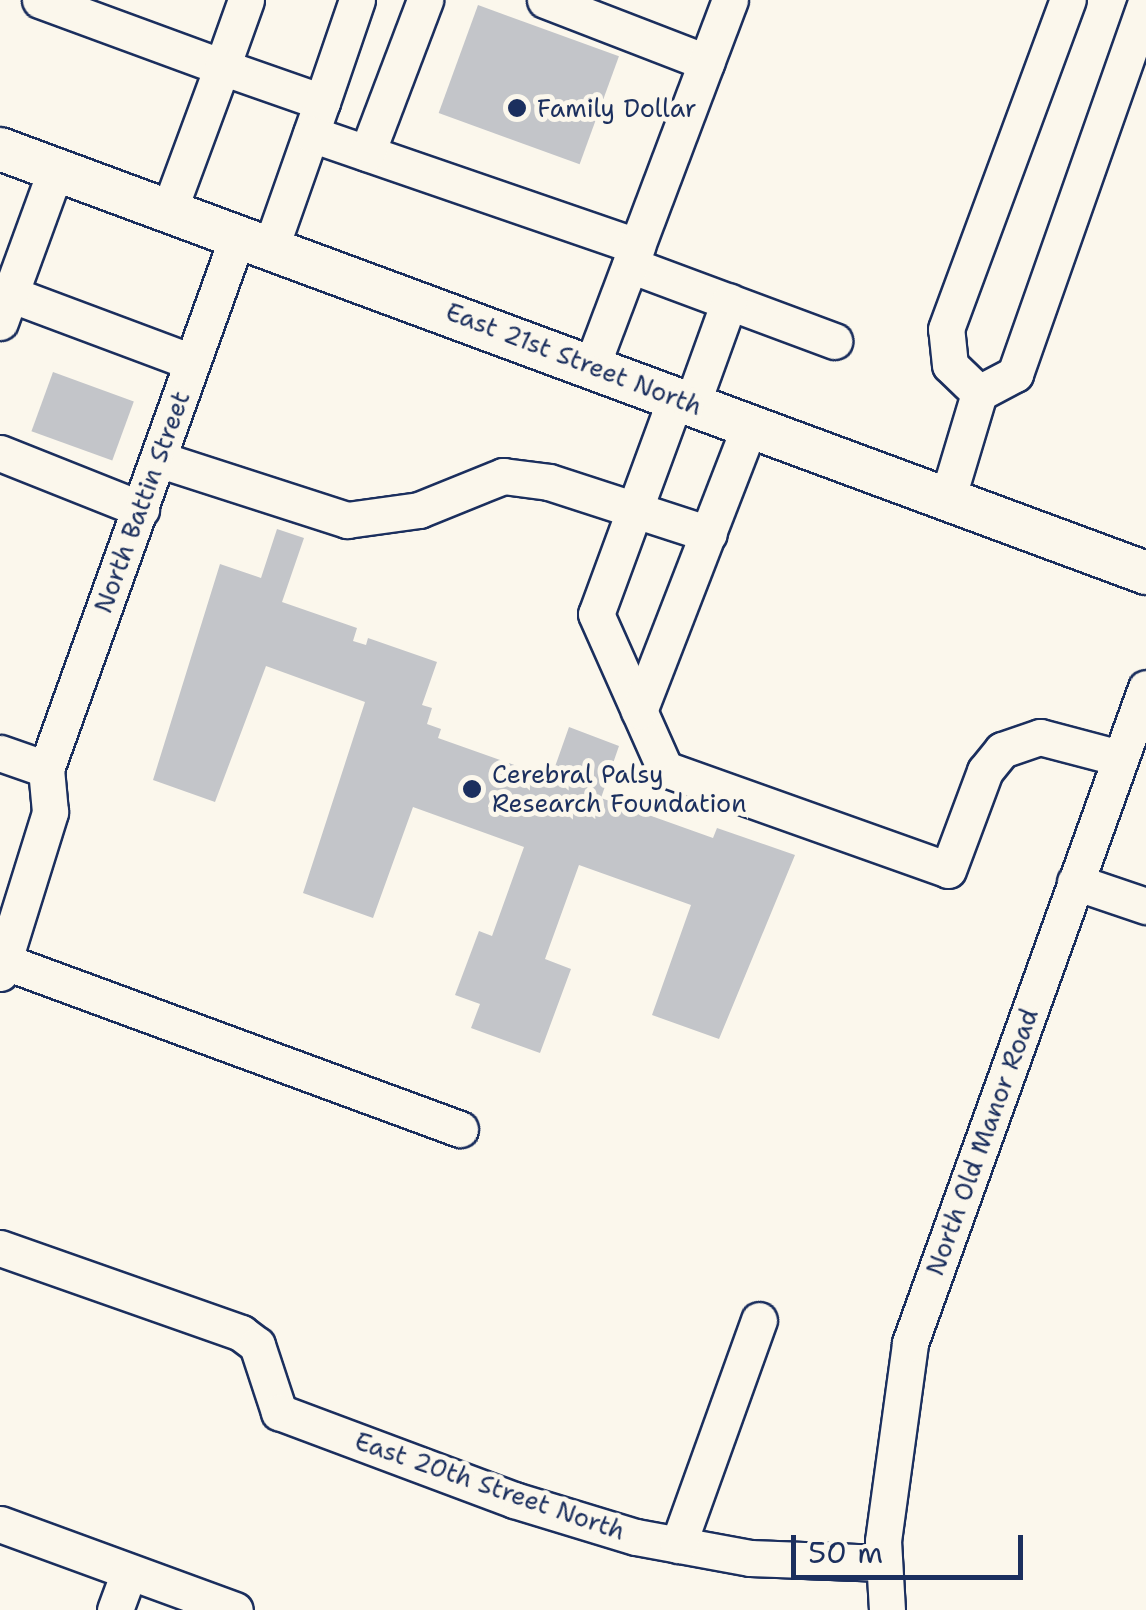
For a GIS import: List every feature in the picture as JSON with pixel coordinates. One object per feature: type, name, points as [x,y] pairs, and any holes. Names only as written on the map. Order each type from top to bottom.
[{"type":"main road","name":"East 21st Street North","points":[[0,149],[1146,573]]},
{"type":"street","points":[[40,0],[222,67],[317,118],[367,153],[633,256],[729,302],[834,341]]},
{"type":"street","points":[[169,210],[246,0]]},
{"type":"street","name":"North Battin Street","points":[[46,769],[192,362],[317,118],[357,0]]},
{"type":"street","points":[[367,153],[425,0]]},
{"type":"street","points":[[545,0],[706,62]]},
{"type":"street","points":[[592,366],[730,0]]},
{"type":"street","points":[[979,393],[950,364],[946,329],[1068,0]]},
{"type":"street","points":[[947,500],[979,393],[1015,374],[1146,2]]},
{"type":"street","points":[[56,169],[5,308],[192,362]]},
{"type":"street","points":[[729,302],[634,508],[596,614],[665,769],[948,870],[985,771],[1002,750],[1040,737],[1120,758]]},
{"type":"street","points":[[639,710],[750,425]]},
{"type":"street","points":[[0,453],[141,509]]},
{"type":"street","points":[[158,458],[347,520],[418,510],[503,476],[634,508],[710,534]]},
{"type":"street","name":"North Old Manor Road","points":[[887,1610],[884,1563],[910,1343],[1146,688]]},
{"type":"street","points":[[0,752],[46,769],[50,812],[2,967],[460,1129]]},
{"type":"street","points":[[1075,882],[1146,906]]},
{"type":"street","name":"East 20th Street North","points":[[0,1248],[240,1332],[258,1345],[279,1412],[514,1500],[678,1545],[750,1558],[884,1563]]},
{"type":"street","points":[[678,1545],[759,1320]]},
{"type":"street","points":[[0,1524],[235,1610]]},
{"type":"street","points":[[116,1610],[129,1572]]},
{"type":"building","points":[[478,5],[619,56],[580,164],[439,113]]},
{"type":"building","points":[[53,372],[134,401],[112,461],[31,431]]},
{"type":"building","name":"Cerebral Palsy Research Foundation","points":[[277,529],[304,538],[282,602],[357,628],[353,641],[366,645],[368,638],[437,662],[422,705],[432,708],[427,724],[441,729],[438,738],[551,778],[569,727],[619,746],[601,798],[713,838],[717,828],[795,855],[719,1039],[652,1015],[691,905],[579,865],[545,959],[571,969],[540,1053],[471,1028],[480,1004],[455,995],[479,931],[492,936],[524,847],[413,807],[373,918],[303,893],[365,702],[266,666],[215,802],[153,780],[220,564],[261,578]]},
{"type":"place","name":"Family Dollar","points":[[517,108]]},
{"type":"place","name":"Cerebral Palsy Research Foundation","points":[[472,789]]}]
